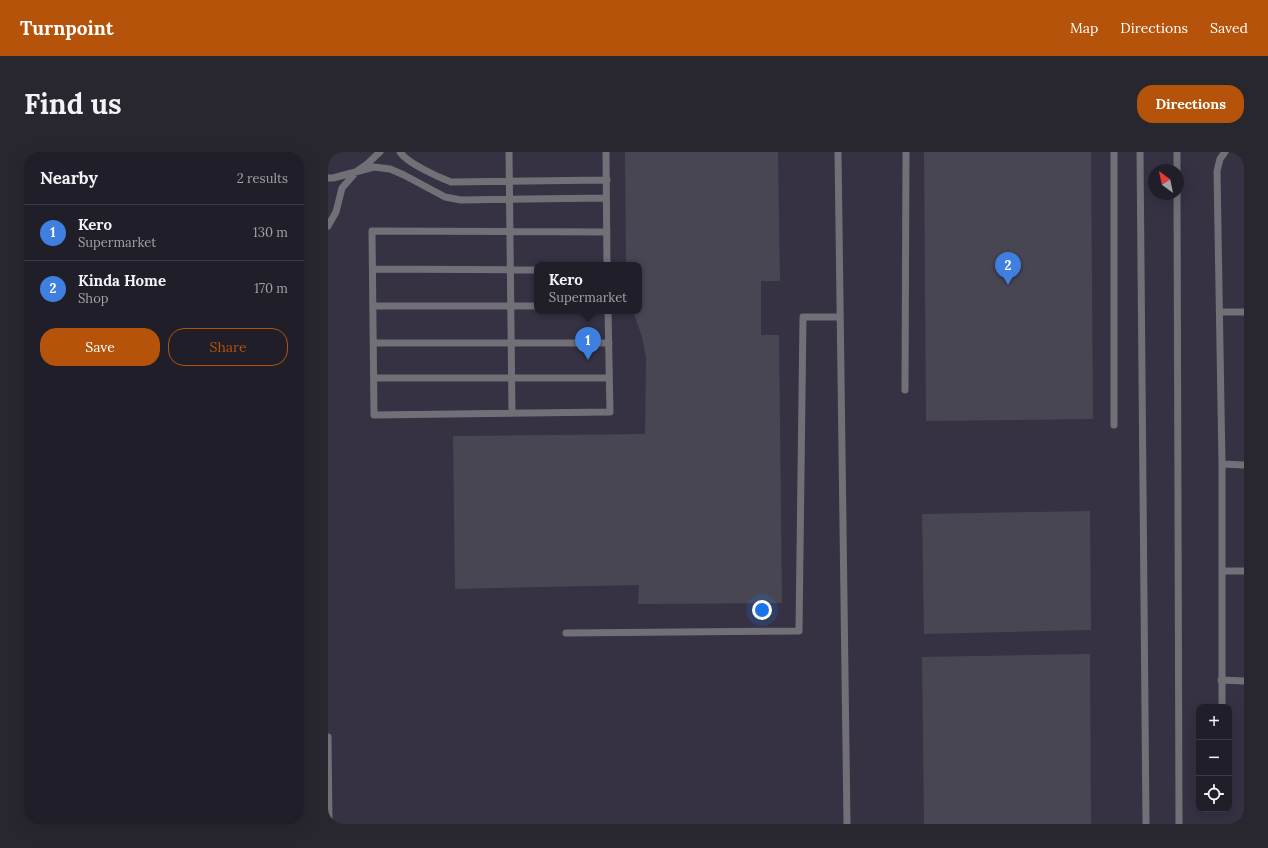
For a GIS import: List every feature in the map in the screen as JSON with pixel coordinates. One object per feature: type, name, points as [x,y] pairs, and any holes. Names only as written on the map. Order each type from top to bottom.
[{"type":"lane","points":[[328,226],[336,212],[342,188],[356,171],[368,164],[380,152]]},
{"type":"lane","points":[[400,152],[403,156],[421,168],[451,182],[606,180]]},
{"type":"lane","points":[[509,152],[512,413]]},
{"type":"lane","points":[[606,152],[607,262]]},
{"type":"lane","points":[[838,152],[847,824]]},
{"type":"lane","points":[[905,390],[906,152]]},
{"type":"lane","points":[[1114,152],[1114,425]]},
{"type":"lane","points":[[1140,152],[1146,824]]},
{"type":"lane","points":[[1177,152],[1177,164]]},
{"type":"lane","points":[[1222,704],[1222,464],[1217,171],[1220,159],[1225,152]]},
{"type":"lane","points":[[328,178],[343,176],[374,167],[390,169],[445,197],[461,200],[606,198]]},
{"type":"lane","points":[[1177,200],[1179,824]]},
{"type":"lane","points":[[607,232],[372,231],[374,415],[610,412],[608,314]]},
{"type":"lane","points":[[373,269],[534,270]]},
{"type":"lane","points":[[373,306],[534,306]]},
{"type":"lane","points":[[1220,312],[1244,312]]},
{"type":"lane","points":[[566,633],[799,631],[803,317],[840,317]]},
{"type":"lane","points":[[374,343],[609,343]]},
{"type":"lane","points":[[374,378],[609,378]]},
{"type":"lane","points":[[1222,464],[1244,465]]},
{"type":"lane","points":[[1222,571],[1244,571]]},
{"type":"lane","points":[[1221,680],[1244,681]]},
{"type":"lane","points":[[328,737],[329,824]]},
{"type":"shaded area","points":[[328,152],[1244,152],[1244,824],[328,824]]},
{"type":"building","points":[[625,152],[778,152],[780,281],[761,281],[761,335],[779,335],[782,603],[638,604],[639,585],[455,589],[453,436],[645,434],[646,358],[642,337],[634,314],[642,314],[642,262],[626,262]]},
{"type":"building","points":[[924,152],[1091,152],[1093,419],[926,421]]},
{"type":"building","points":[[1090,511],[1091,630],[924,634],[922,514]]},
{"type":"building","points":[[1090,654],[1091,824],[924,824],[922,657]]},
{"type":"place","name":"Kinda Home","points":[[1008,285]]},
{"type":"place","name":"Kero","points":[[588,360]]}]
